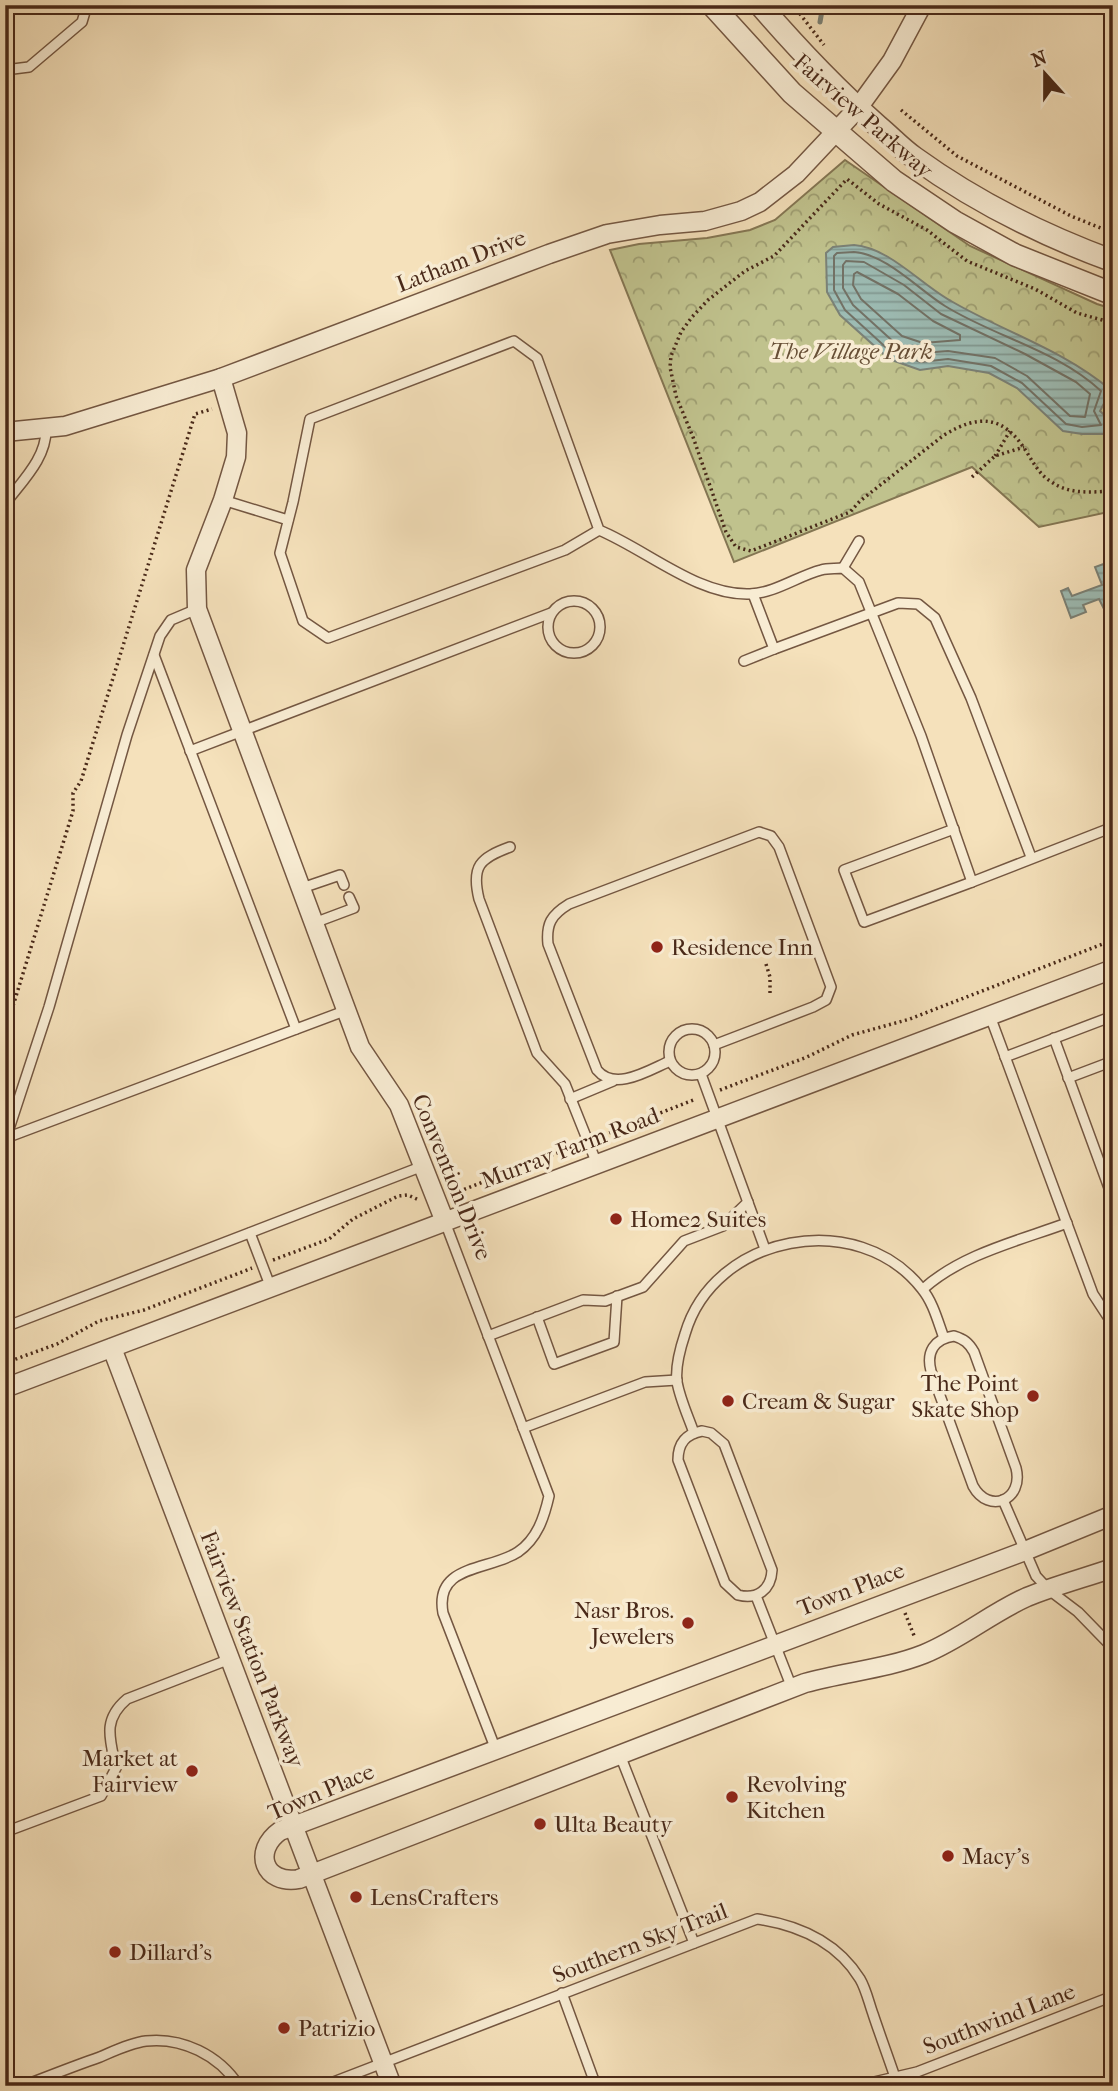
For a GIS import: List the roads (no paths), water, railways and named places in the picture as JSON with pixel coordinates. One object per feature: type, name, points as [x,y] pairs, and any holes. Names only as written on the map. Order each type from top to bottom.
[{"type":"street","name":"Fairview Parkway","points":[[712,5],[792,93],[894,181],[955,222],[1015,255],[1113,294]]},
{"type":"street","name":"Fairview Parkway","points":[[760,5],[791,41],[858,108],[913,156],[971,195],[1029,227],[1113,261]]},
{"type":"street","points":[[858,108],[892,61],[922,5]]},
{"type":"street","name":"Latham Drive","points":[[5,432],[65,426],[221,378],[607,234],[705,221],[741,211],[760,202],[796,174],[858,108]]},
{"type":"street","name":"Convention Drive","points":[[221,378],[237,433],[236,457],[196,570],[197,609],[360,1047],[399,1105],[445,1222]]},
{"type":"street","name":"Latham Drive","points":[[5,420],[86,418]]},
{"type":"street","name":"Murray Farm Road","points":[[5,1388],[1113,969]]},
{"type":"street","name":"Fairview Station Parkway","points":[[111,1348],[392,2086]]},
{"type":"street","name":"Town Place","points":[[1113,1515],[1025,1551],[293,1826],[271,1838],[265,1847],[264,1859],[268,1870],[277,1878],[288,1881],[311,1874],[792,1688],[838,1674],[893,1664],[921,1655],[969,1632],[991,1616],[1027,1597],[1113,1568]]},
{"type":"lane","points":[[5,70],[29,67],[82,22],[86,5]]},
{"type":"lane","points":[[599,530],[565,550],[328,638],[303,621],[280,553],[310,419],[514,341],[537,358],[599,530],[621,539],[706,588],[727,593],[753,594],[823,569],[843,568],[859,582],[920,736],[972,882]]},
{"type":"lane","points":[[5,504],[41,457],[46,443],[46,428]]},
{"type":"lane","points":[[223,500],[288,520]]},
{"type":"lane","points":[[843,568],[859,541]]},
{"type":"lane","points":[[753,594],[774,649]]},
{"type":"lane","points":[[190,751],[551,613],[567,601],[586,603],[593,609],[598,617],[598,636],[586,650],[566,652],[550,638],[548,622],[551,613]]},
{"type":"lane","points":[[744,661],[898,603],[918,604],[935,618],[971,698],[1031,857]]},
{"type":"lane","points":[[6,1140],[49,1007],[153,655],[160,636],[172,620],[197,609]]},
{"type":"lane","points":[[153,655],[296,1030]]},
{"type":"lane","points":[[1113,710],[1110,717],[1113,736]]},
{"type":"lane","points":[[954,829],[844,870],[864,922],[1113,827]]},
{"type":"lane","points":[[613,1081],[603,1078],[597,1070],[548,944],[547,928],[554,913],[581,900],[759,832],[771,836],[779,846],[831,987],[826,1000],[813,1007],[714,1045]]},
{"type":"lane","points":[[510,847],[482,861],[474,879],[479,899],[537,1053],[565,1084],[597,1164]]},
{"type":"lane","points":[[302,888],[340,875],[344,885]]},
{"type":"lane","points":[[314,923],[354,908],[349,897]]},
{"type":"lane","points":[[6,1140],[347,1010]]},
{"type":"lane","points":[[990,1016],[1093,1294],[1113,1321]]},
{"type":"lane","points":[[1005,1057],[1113,1016]]},
{"type":"lane","points":[[699,1030],[711,1039],[714,1045],[711,1065],[701,1074],[687,1075],[680,1072],[670,1061],[673,1040],[684,1031],[699,1030]]},
{"type":"lane","points":[[1054,1038],[1113,1199]]},
{"type":"lane","points":[[570,1099],[670,1061]]},
{"type":"lane","points":[[1068,1079],[1113,1061]]},
{"type":"lane","points":[[701,1074],[765,1249]]},
{"type":"lane","points":[[5,1327],[423,1167]]},
{"type":"lane","points":[[488,1336],[583,1300],[605,1301],[643,1287],[684,1241],[723,1226],[748,1202]]},
{"type":"lane","name":"Convention Drive","points":[[445,1222],[549,1496],[535,1535],[517,1552],[460,1574],[442,1591],[443,1613],[496,1750]]},
{"type":"lane","points":[[923,1289],[940,1274],[969,1259],[1067,1223]]},
{"type":"lane","points":[[250,1233],[271,1288]]},
{"type":"lane","points":[[694,1433],[677,1380],[679,1352],[687,1325],[701,1300],[718,1279],[740,1261],[765,1249],[799,1240],[834,1240],[867,1249],[898,1266],[923,1289],[944,1338]]},
{"type":"lane","points":[[537,1317],[554,1364],[614,1342],[617,1296]]},
{"type":"lane","points":[[954,1336],[970,1344],[984,1378],[1019,1478],[1017,1487],[1003,1500],[985,1500],[977,1494],[968,1473],[928,1361],[930,1351],[944,1338],[954,1336]]},
{"type":"lane","points":[[523,1428],[645,1382],[677,1380]]},
{"type":"lane","points":[[694,1433],[711,1433],[724,1444],[772,1570],[772,1578],[763,1592],[756,1596],[738,1595],[725,1583],[678,1460],[681,1443],[694,1433]]},
{"type":"lane","points":[[1003,1500],[1036,1576],[1049,1590],[1078,1612],[1113,1648]]},
{"type":"lane","points":[[756,1596],[792,1688]]},
{"type":"lane","points":[[5,1832],[101,1796],[116,1768],[109,1727],[116,1709],[127,1699],[230,1659]]},
{"type":"lane","points":[[620,1755],[694,1943]]},
{"type":"lane","name":"Southern Sky Trail","points":[[323,2086],[757,1919],[790,1925],[820,1939],[836,1951],[861,1981],[896,2082]]},
{"type":"lane","points":[[562,1993],[596,2086]]},
{"type":"lane","name":"Southwind Lane","points":[[857,2086],[896,2082],[1113,1996]]},
{"type":"lane","points":[[23,2086],[144,2041],[166,2041],[201,2051],[219,2063],[239,2086]]},
{"type":"water","points":[[854,245],[880,253],[951,301],[1092,375],[1111,390],[1100,411],[1113,423],[1113,434],[1063,431],[1017,388],[989,373],[948,366],[920,370],[889,359],[840,315],[827,292],[826,253],[833,247]]},
{"type":"water","points":[[1109,562],[1113,571],[1113,606],[1104,609],[1099,599],[1083,605],[1086,612],[1071,618],[1061,591],[1068,588],[1072,596],[1102,585],[1095,567]]},
{"type":"waterway","points":[[820,22],[823,5]]},
{"type":"place","name":"Residence Inn","points":[[657,947]]},
{"type":"place","name":"Home2 Suites","points":[[616,1219]]},
{"type":"place","name":"The Point Skate Shop","points":[[1033,1396]]},
{"type":"place","name":"Cream & Sugar","points":[[728,1401]]},
{"type":"place","name":"Nasr Bros. Jewelers","points":[[688,1623]]},
{"type":"place","name":"Market at Fairview","points":[[192,1771]]},
{"type":"place","name":"Revolving Kitchen","points":[[732,1797]]},
{"type":"place","name":"Ulta Beauty","points":[[540,1824]]},
{"type":"place","name":"Macy's","points":[[948,1856]]},
{"type":"place","name":"LensCrafters","points":[[356,1897]]},
{"type":"place","name":"Dillard's","points":[[115,1952]]},
{"type":"place","name":"Patrizio","points":[[284,2028]]},
{"type":"park label","name":"The Village Park","points":[[851,351]]}]
